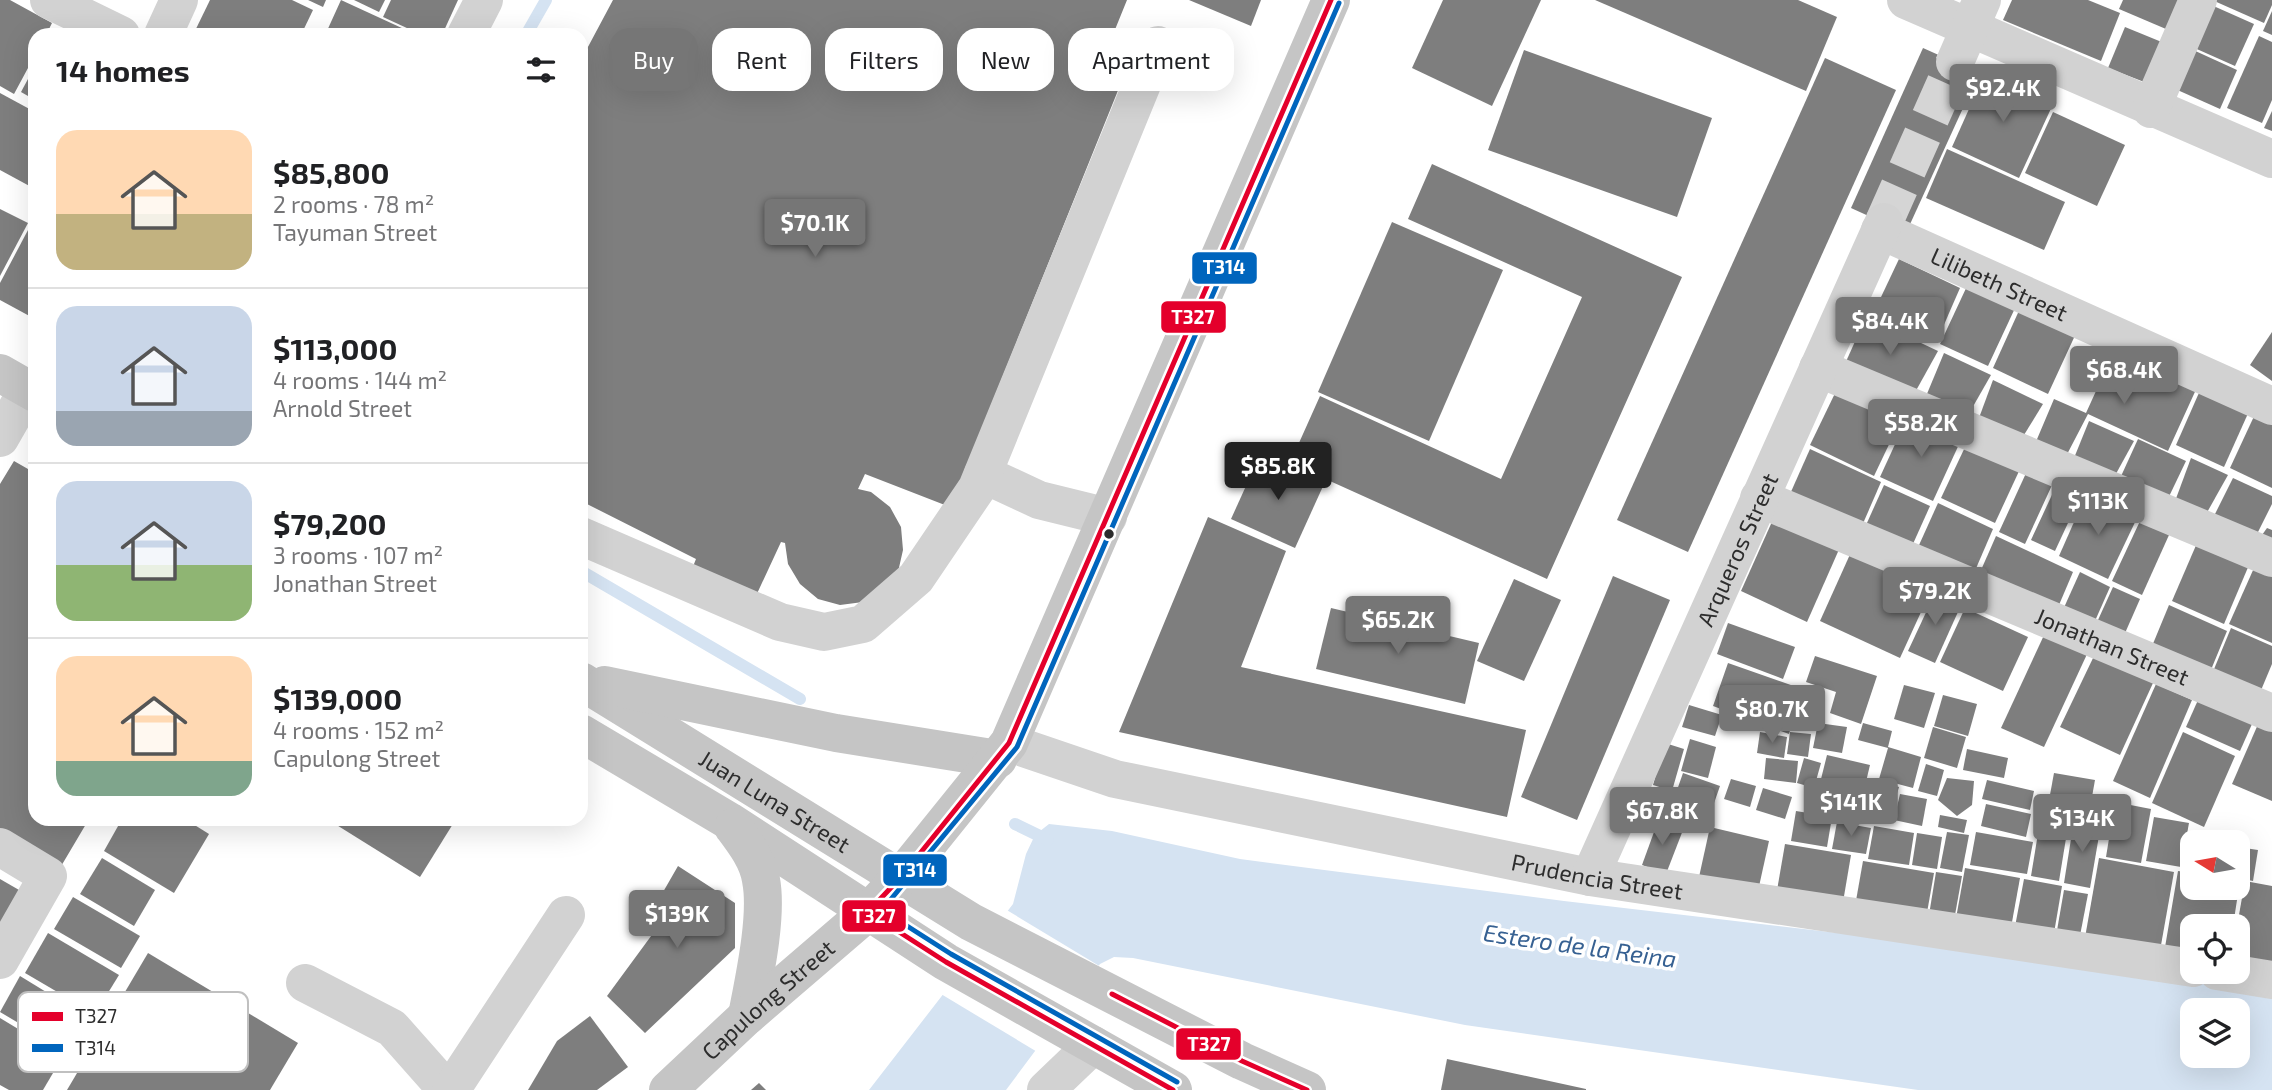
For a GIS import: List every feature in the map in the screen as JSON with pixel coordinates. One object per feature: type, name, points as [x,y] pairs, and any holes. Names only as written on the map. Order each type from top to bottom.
[{"type":"main road","name":"Capulong Street","points":[[668,1090],[747,1016],[868,912],[901,877],[1004,751],[1331,0]]},
{"type":"main road","points":[[588,682],[836,733],[1004,751]]},
{"type":"main road","name":"Juan Luna Street","points":[[588,685],[971,922],[1242,1061],[1307,1090]]},
{"type":"main road","name":"Juan Luna Street","points":[[588,737],[729,821],[946,962],[1173,1090]]},
{"type":"main road","points":[[729,821],[751,852],[762,881],[760,950],[747,1016]]},
{"type":"street","points":[[49,0],[107,28]]},
{"type":"street","points":[[166,28],[179,0]]},
{"type":"street","points":[[470,28],[484,0]]},
{"type":"street","points":[[1906,0],[1976,13],[2151,108],[2272,159]]},
{"type":"street","points":[[2151,108],[2198,0]]},
{"type":"street","points":[[1955,62],[1976,13]]},
{"type":"street","points":[[588,539],[780,622],[824,632],[863,624],[916,578],[977,488],[1139,91]]},
{"type":"street","name":"Arqueros Street","points":[[1591,877],[1882,226]]},
{"type":"street","name":"Lilibeth Street","points":[[1882,226],[2272,406]]},
{"type":"street","points":[[1818,368],[2272,558]]},
{"type":"street","points":[[0,438],[21,385]]},
{"type":"street","points":[[983,474],[1039,500],[1108,517]]},
{"type":"street","name":"Jonathan Street","points":[[1759,498],[2272,713]]},
{"type":"street","name":"Prudencia Street","points":[[1004,751],[1115,779],[1591,877],[2180,966]]},
{"type":"street","points":[[0,847],[48,876],[0,960]]},
{"type":"street","points":[[305,983],[392,1028],[449,1090],[566,915]]},
{"type":"street","points":[[2250,976],[2272,980]]},
{"type":"street","points":[[1046,1090],[1078,1037]]},
{"type":"water","name":"Estero de la Reina","points":[[1049,824],[1112,831],[1240,859],[1564,901],[2180,973],[2180,984],[2250,983],[2272,987],[2272,1090],[1918,1090],[1465,1025],[1133,958],[1114,957],[1100,964],[1006,1090],[869,1090],[1013,904],[1026,854],[1035,835]]},
{"type":"pier","points":[[1005,909],[1101,967],[1039,1053],[941,994]]},
{"type":"building","points":[[0,0],[10,0],[52,23],[50,28],[28,28],[28,68],[14,94],[0,86]]},
{"type":"building","points":[[210,0],[292,0],[313,10],[304,28],[196,28]]},
{"type":"building","points":[[308,0],[326,0],[323,7]]},
{"type":"building","points":[[341,0],[402,28],[328,28]]},
{"type":"building","points":[[354,0],[385,0],[379,12]]},
{"type":"building","points":[[391,0],[458,0],[445,28],[407,28],[383,17]]},
{"type":"building","points":[[613,0],[1127,0],[1116,28],[1068,28],[1068,91],[1118,91],[950,507],[865,474],[858,489],[871,492],[890,507],[901,527],[903,550],[898,572],[863,602],[840,605],[818,599],[800,584],[788,564],[785,543],[781,542],[755,598],[692,569],[696,559],[588,505],[588,47]]},
{"type":"building","points":[[1189,0],[1261,0],[1251,26]]},
{"type":"building","points":[[1443,0],[1541,0],[1492,106],[1412,68]]},
{"type":"building","points":[[1595,0],[1798,0],[1837,17],[1806,91]]},
{"type":"building","points":[[2012,0],[2088,0],[2120,13],[2101,61],[2003,20]]},
{"type":"building","points":[[2123,0],[2186,0],[2173,32],[2119,9]]},
{"type":"building","points":[[2212,0],[2272,0],[2272,5],[2264,23]]},
{"type":"building","points":[[2209,4],[2254,24],[2235,66],[2190,46]]},
{"type":"building","points":[[2272,11],[2272,35],[2263,31]]},
{"type":"building","points":[[2125,27],[2169,45],[2152,85],[2108,68]]},
{"type":"building","points":[[2259,36],[2272,42],[2272,100],[2262,123],[2227,108]]},
{"type":"building","points":[[1923,48],[1979,73],[1906,233],[1851,208]]},
{"type":"building","points":[[2191,49],[2237,70],[2220,109],[2173,88]]},
{"type":"building","points":[[1524,50],[1712,118],[1677,217],[1488,150]]},
{"type":"building","points":[[1825,58],[1896,90],[1688,552],[1617,520]]},
{"type":"building","points":[[1986,71],[2054,102],[2019,178],[1952,147]]},
{"type":"building","points":[[28,79],[28,96],[21,92]]},
{"type":"building","points":[[0,93],[28,108],[28,185],[0,170]]},
{"type":"building","points":[[2272,111],[2272,131],[2264,128]]},
{"type":"building","points":[[2053,112],[2125,145],[2097,206],[2025,173]]},
{"type":"building","points":[[1947,149],[2065,202],[2044,250],[1926,198]]},
{"type":"building","points":[[1432,164],[1682,277],[1547,579],[1290,463],[1320,396],[1501,479],[1582,297],[1408,219]]},
{"type":"building","points":[[0,209],[28,223],[0,276]]},
{"type":"building","points":[[1392,222],[1503,270],[1429,441],[1318,392]]},
{"type":"building","points":[[28,230],[28,315],[0,300],[0,283]]},
{"type":"building","points":[[1899,259],[1960,288],[1936,343],[1873,314]]},
{"type":"building","points":[[1968,284],[2016,306],[1988,366],[1940,344]]},
{"type":"building","points":[[2022,304],[2078,329],[2048,394],[1993,368]]},
{"type":"building","points":[[1866,317],[1938,351],[1913,396],[1844,366]]},
{"type":"building","points":[[2272,332],[2272,381],[2250,365]]},
{"type":"building","points":[[2117,345],[2199,383],[2168,451],[2088,414],[2062,464],[2032,451],[2054,399],[2086,413]]},
{"type":"building","points":[[1944,353],[1991,375],[1967,417],[1924,401]]},
{"type":"building","points":[[1993,380],[2043,404],[2019,443],[1976,426]]},
{"type":"building","points":[[1839,385],[1903,415],[1874,476],[1810,445]]},
{"type":"building","points":[[2202,386],[2250,409],[2224,467],[2176,445]]},
{"type":"building","points":[[2256,412],[2272,419],[2272,488],[2230,468]]},
{"type":"building","points":[[1908,416],[1961,440],[1933,501],[1880,477]]},
{"type":"building","points":[[2089,421],[2134,441],[2112,481],[2072,463]]},
{"type":"building","points":[[2138,439],[2186,461],[2164,507],[2117,485]]},
{"type":"building","points":[[1966,445],[2020,469],[1995,523],[1941,498]]},
{"type":"building","points":[[1810,449],[1881,482],[1858,535],[1786,503]]},
{"type":"building","points":[[1260,455],[1324,484],[1295,548],[1231,519]]},
{"type":"building","points":[[2191,458],[2228,475],[2205,516],[2174,504]]},
{"type":"building","points":[[14,461],[28,469],[28,826],[85,826],[60,868],[0,833],[0,484]]},
{"type":"building","points":[[2027,471],[2053,483],[2025,544],[1999,532]]},
{"type":"building","points":[[2233,478],[2272,496],[2272,504],[2253,542],[2211,522]]},
{"type":"building","points":[[2057,484],[2081,495],[2055,551],[2031,540]]},
{"type":"building","points":[[1884,485],[1930,506],[1908,555],[1862,534]]},
{"type":"building","points":[[2086,495],[2137,518],[2108,579],[2059,556]]},
{"type":"building","points":[[1938,503],[1993,529],[1971,580],[1915,554]]},
{"type":"building","points":[[1775,515],[1841,545],[1807,622],[1741,591]]},
{"type":"building","points":[[1208,517],[1286,551],[1241,667],[1526,730],[1507,817],[1119,732]]},
{"type":"building","points":[[2140,521],[2169,535],[2142,595],[2112,581]]},
{"type":"building","points":[[2267,528],[2272,530],[2272,550],[2257,542]]},
{"type":"building","points":[[1996,536],[2073,572],[2056,612],[1978,577]]},
{"type":"building","points":[[2197,543],[2249,565],[2224,624],[2172,601]]},
{"type":"building","points":[[1852,550],[1932,588],[1900,658],[1820,621]]},
{"type":"building","points":[[2254,568],[2272,575],[2272,643],[2229,624]]},
{"type":"building","points":[[2080,572],[2110,587],[2091,630],[2062,612]]},
{"type":"building","points":[[1613,576],[1670,600],[1577,820],[1521,797]]},
{"type":"building","points":[[1514,579],[1561,600],[1524,681],[1477,661]]},
{"type":"building","points":[[2113,587],[2140,599],[2122,640],[2093,631]]},
{"type":"building","points":[[1936,591],[1962,603],[1935,663],[1908,651]]},
{"type":"building","points":[[2169,605],[2227,631],[2208,677],[2150,651]]},
{"type":"building","points":[[1331,608],[1479,643],[1465,704],[1316,669]]},
{"type":"building","points":[[1965,608],[2028,637],[2003,691],[1940,662]]},
{"type":"building","points":[[1728,623],[1795,647],[1783,679],[1717,654]]},
{"type":"building","points":[[2231,628],[2272,646],[2272,664],[2259,695],[2212,674]]},
{"type":"building","points":[[2045,633],[2088,652],[2044,747],[2001,728]]},
{"type":"building","points":[[1815,656],[1877,676],[1861,724],[1830,713],[1836,692],[1806,682]]},
{"type":"building","points":[[2094,656],[2153,683],[2120,755],[2060,727]]},
{"type":"building","points":[[1728,663],[1825,697],[1814,727],[1793,720],[1789,734],[1713,706]]},
{"type":"building","points":[[2156,684],[2192,700],[2150,798],[2113,781]]},
{"type":"building","points":[[1904,685],[1935,693],[1924,728],[1894,719]]},
{"type":"building","points":[[2202,691],[2256,715],[2240,751],[2186,727]]},
{"type":"building","points":[[1943,695],[1977,704],[1968,736],[1934,726]]},
{"type":"building","points":[[1689,705],[1722,715],[1715,736],[1682,727]]},
{"type":"building","points":[[2259,722],[2272,727],[2272,801],[2232,784]]},
{"type":"building","points":[[1818,723],[1847,727],[1842,753],[1813,748]]},
{"type":"building","points":[[1863,723],[1892,731],[1888,747],[1921,757],[1913,788],[1879,779],[1888,748],[1858,740]]},
{"type":"building","points":[[1933,727],[1966,737],[1957,768],[1924,758]]},
{"type":"building","points":[[1760,732],[1787,737],[1784,758],[1757,753]]},
{"type":"building","points":[[1790,732],[1811,734],[1808,757],[1787,754]]},
{"type":"building","points":[[2183,732],[2235,756],[2204,827],[2152,803]]},
{"type":"building","points":[[1690,739],[1716,747],[1708,778],[1681,771]]},
{"type":"building","points":[[1665,743],[1684,749],[1672,791],[1653,785]]},
{"type":"building","points":[[1967,749],[2008,758],[2004,778],[1963,770]]},
{"type":"building","points":[[1827,755],[1870,765],[1864,790],[1821,779]]},
{"type":"building","points":[[1766,758],[1798,761],[1796,783],[1764,779]]},
{"type":"building","points":[[1804,758],[1821,763],[1814,788],[1797,783]]},
{"type":"building","points":[[1926,764],[1944,770],[1937,796],[1918,791]]},
{"type":"building","points":[[1683,773],[1720,786],[1713,806],[1676,793]]},
{"type":"building","points":[[2054,773],[2095,780],[2088,819],[2047,811]]},
{"type":"building","points":[[1947,778],[1974,781],[1972,805],[1957,816],[1938,800]]},
{"type":"building","points":[[1731,779],[1756,786],[1750,807],[1724,799]]},
{"type":"building","points":[[1876,780],[1899,787],[1892,810],[1871,794]]},
{"type":"building","points":[[1987,780],[2034,791],[2030,810],[1982,799]]},
{"type":"building","points":[[1821,781],[1867,794],[1887,811],[1818,792]]},
{"type":"building","points":[[1763,788],[1792,797],[1785,819],[1756,810]]},
{"type":"building","points":[[1900,794],[1927,799],[1922,826],[1894,820]]},
{"type":"building","points":[[1676,800],[1709,810],[1702,832],[1669,821]]},
{"type":"building","points":[[2115,802],[2151,809],[2141,863],[2106,857]]},
{"type":"building","points":[[1986,804],[2031,814],[2026,837],[1981,826]]},
{"type":"building","points":[[1796,811],[1832,817],[1827,847],[1791,841]]},
{"type":"building","points":[[1940,815],[1967,820],[1964,833],[1938,827]]},
{"type":"building","points":[[2041,815],[2069,820],[2059,881],[2031,876]]},
{"type":"building","points":[[2154,817],[2189,823],[2188,830],[2180,830],[2180,867],[2146,861]]},
{"type":"building","points":[[2074,820],[2101,824],[2090,888],[2064,883]]},
{"type":"building","points":[[1658,821],[1683,830],[1666,874],[1642,865]]},
{"type":"building","points":[[1837,822],[1871,828],[1866,854],[1832,849]]},
{"type":"building","points":[[118,826],[196,826],[209,834],[174,893],[104,851]]},
{"type":"building","points":[[338,826],[452,826],[420,877]]},
{"type":"building","points":[[1874,826],[1914,833],[1909,865],[1868,859]]},
{"type":"building","points":[[1710,827],[1769,841],[1758,891],[1699,877]]},
{"type":"building","points":[[1947,832],[1969,835],[1962,872],[1940,868]]},
{"type":"building","points":[[1976,832],[2033,842],[2027,874],[1970,865]]},
{"type":"building","points":[[1917,833],[1942,837],[1937,869],[1912,865]]},
{"type":"building","points":[[1785,844],[1851,855],[1842,908],[1776,896]]},
{"type":"building","points":[[2250,849],[2258,850],[2253,881],[2250,880]]},
{"type":"building","points":[[102,858],[155,890],[134,926],[80,894]]},
{"type":"building","points":[[2099,858],[2174,872],[2158,962],[2083,949]]},
{"type":"building","points":[[1863,861],[1934,873],[1925,924],[1854,912]]},
{"type":"building","points":[[678,866],[735,903],[735,948],[645,1033],[607,996],[668,913],[655,906]]},
{"type":"building","points":[[1965,868],[2020,878],[2010,933],[1955,924]]},
{"type":"building","points":[[2178,871],[2180,900],[2237,900],[2235,914],[2180,914],[2180,962],[2163,959]]},
{"type":"building","points":[[1936,872],[1962,876],[1953,926],[1928,921]]},
{"type":"building","points":[[0,879],[26,894],[0,939]]},
{"type":"building","points":[[2024,879],[2062,886],[2053,939],[2014,932]]},
{"type":"building","points":[[2250,882],[2272,886],[2272,968],[2250,964],[2250,914],[2239,914],[2242,900],[2250,900]]},
{"type":"building","points":[[2064,890],[2088,894],[2078,946],[2055,942]]},
{"type":"building","points":[[73,897],[140,936],[121,968],[54,929]]},
{"type":"building","points":[[48,933],[119,975],[109,992],[57,992],[25,973]]},
{"type":"building","points":[[148,953],[213,992],[125,992]]},
{"type":"building","points":[[20,976],[46,992],[18,992],[18,1023],[0,1012]]},
{"type":"building","points":[[248,1013],[298,1043],[270,1090],[67,1090],[78,1072],[248,1072]]},
{"type":"building","points":[[590,1016],[628,1067],[597,1090],[528,1090],[557,1041]]},
{"type":"building","points":[[0,1018],[18,1029],[18,1072],[54,1072],[43,1090],[9,1090],[0,1085]]},
{"type":"building","points":[[1447,1059],[1586,1089],[1586,1090],[1441,1090]]},
{"type":"building","points":[[759,1083],[766,1090],[751,1090]]},
{"type":"waterway","points":[[530,28],[546,0]]},
{"type":"waterway","points":[[588,575],[800,699]]},
{"type":"waterway","points":[[1015,824],[1048,840]]},
{"type":"tunnel","points":[[1884,222],[1955,62]]},
{"type":"transit line","name":"T327","points":[[1173,1090],[946,962],[868,912],[901,877],[1009,743],[1331,0]]},
{"type":"transit line","name":"T314","points":[[1177,1082],[951,954],[882,910],[1017,747],[1339,3]]},
{"type":"transit line","name":"T327","points":[[1112,994],[1242,1061],[1307,1090]]}]
